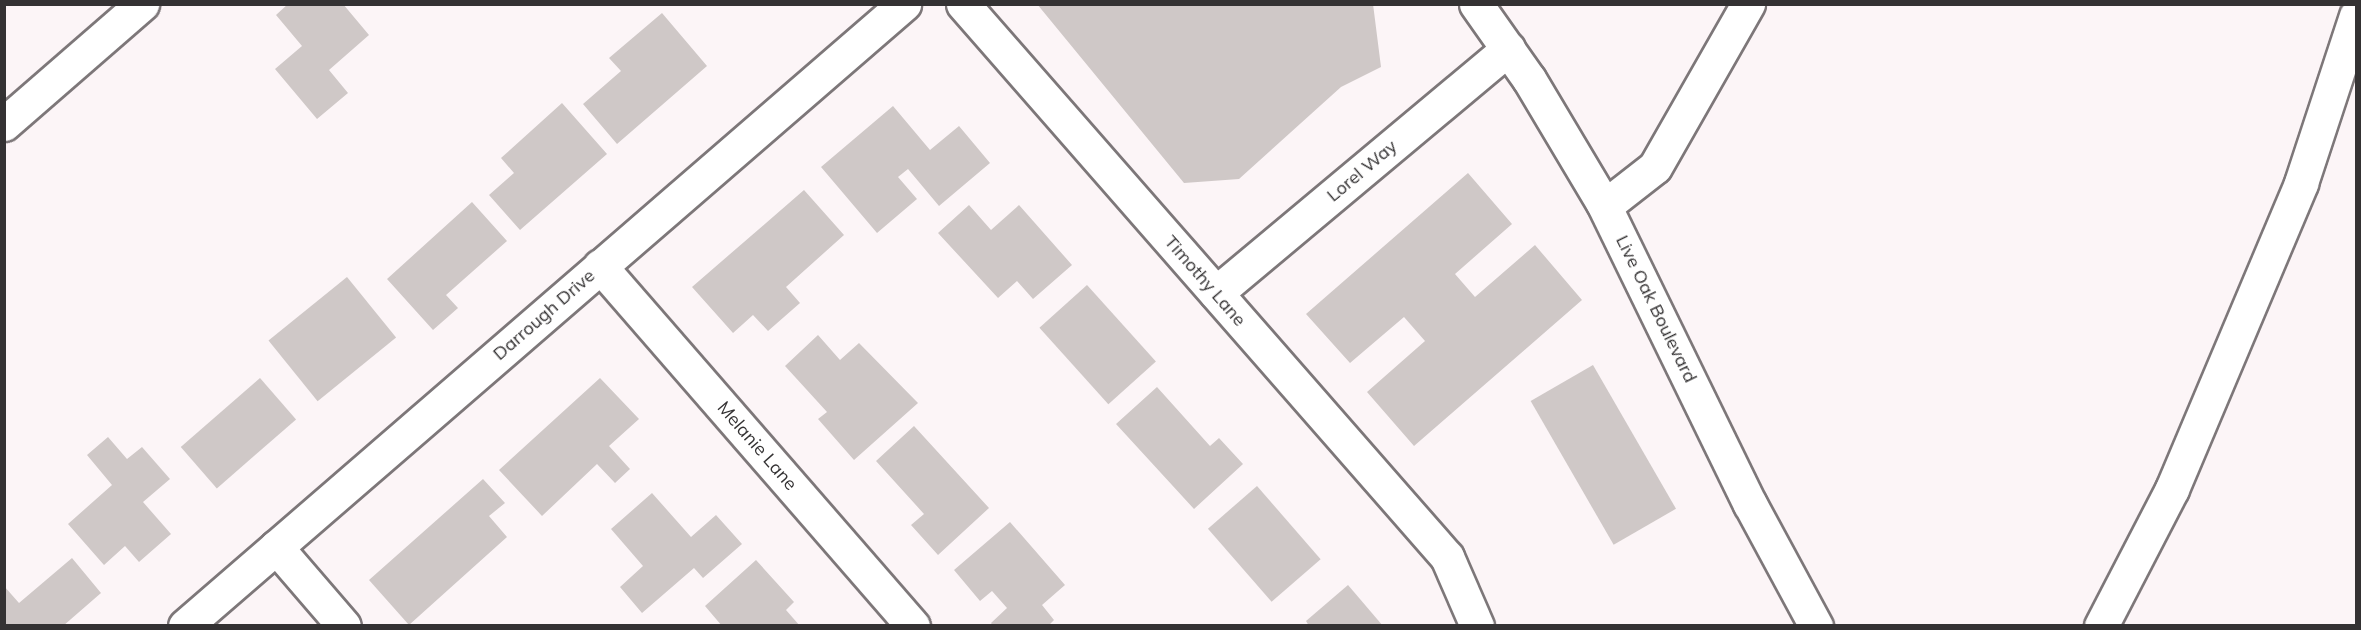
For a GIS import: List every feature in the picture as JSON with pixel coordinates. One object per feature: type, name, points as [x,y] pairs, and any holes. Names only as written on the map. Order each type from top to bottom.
[{"type":"street","points":[[4,124],[142,4]]},
{"type":"street","name":"Darrough Drive","points":[[185,626],[904,4]]},
{"type":"street","name":"Timothy Lane","points":[[963,4],[1447,557],[1477,626]]},
{"type":"street","name":"Live Oak Boulevard","points":[[1476,4],[1508,49],[1605,206],[1750,504],[1816,626]]},
{"type":"street","points":[[1605,206],[1655,167],[1748,4]]},
{"type":"street","points":[[2101,626],[2172,489],[2301,183],[2356,16]]},
{"type":"street","name":"Lorel Way","points":[[1216,293],[1508,49]]},
{"type":"street","name":"Melanie Lane","points":[[600,266],[913,626]]},
{"type":"street","points":[[276,547],[344,626]]},
{"type":"building","points":[[288,4],[343,4],[369,35],[329,70],[348,93],[317,119],[275,69],[302,46],[276,15]]},
{"type":"building","points":[[1037,4],[1373,4],[1381,67],[1341,87],[1239,179],[1184,183]]},
{"type":"building","points":[[662,13],[707,66],[617,144],[583,104],[621,71],[609,58]]},
{"type":"building","points":[[562,103],[607,154],[520,230],[489,195],[514,173],[501,158]]},
{"type":"building","points":[[893,106],[930,150],[959,126],[990,163],[939,206],[908,169],[898,177],[917,199],[877,233],[821,167]]},
{"type":"building","points":[[1468,173],[1512,224],[1455,274],[1475,297],[1535,245],[1582,300],[1414,446],[1367,392],[1425,341],[1404,317],[1350,363],[1306,314]]},
{"type":"building","points":[[804,190],[844,235],[786,287],[800,303],[768,331],[753,315],[733,333],[692,287]]},
{"type":"building","points":[[472,202],[507,241],[446,295],[458,308],[433,330],[387,279]]},
{"type":"building","points":[[969,205],[991,230],[1019,205],[1072,265],[1033,299],[1017,281],[998,298],[938,233]]},
{"type":"building","points":[[347,277],[396,338],[318,401],[269,341]]},
{"type":"building","points":[[1087,285],[1156,362],[1108,404],[1039,328]]},
{"type":"building","points":[[818,335],[840,360],[859,343],[918,403],[854,460],[818,419],[827,412],[785,366]]},
{"type":"building","points":[[1593,365],[1676,509],[1614,545],[1531,401]]},
{"type":"building","points":[[260,378],[296,420],[217,488],[181,447]]},
{"type":"building","points":[[600,378],[639,419],[609,446],[630,469],[615,483],[597,464],[542,516],[499,470]]},
{"type":"building","points":[[1157,387],[1210,446],[1219,438],[1243,464],[1194,509],[1116,424]]},
{"type":"building","points":[[914,426],[989,508],[938,555],[911,525],[924,514],[876,461]]},
{"type":"building","points":[[108,437],[127,459],[142,447],[170,479],[143,502],[171,534],[139,562],[125,546],[104,565],[68,524],[112,485],[87,455]]},
{"type":"building","points":[[483,479],[505,503],[489,516],[507,537],[409,625],[369,580]]},
{"type":"building","points":[[1257,486],[1321,559],[1272,602],[1208,529]]},
{"type":"building","points":[[652,493],[691,537],[716,515],[742,544],[703,578],[694,568],[642,613],[620,587],[643,566],[611,529]]},
{"type":"building","points":[[1010,522],[1065,585],[1042,605],[1054,620],[1048,626],[993,626],[991,623],[1007,608],[992,591],[980,601],[954,570]]},
{"type":"building","points":[[72,558],[101,593],[63,626],[4,626],[4,586],[19,603]]},
{"type":"building","points":[[756,560],[794,602],[786,610],[800,626],[722,626],[705,606]]},
{"type":"building","points":[[1348,585],[1383,626],[1309,626],[1306,621]]}]
